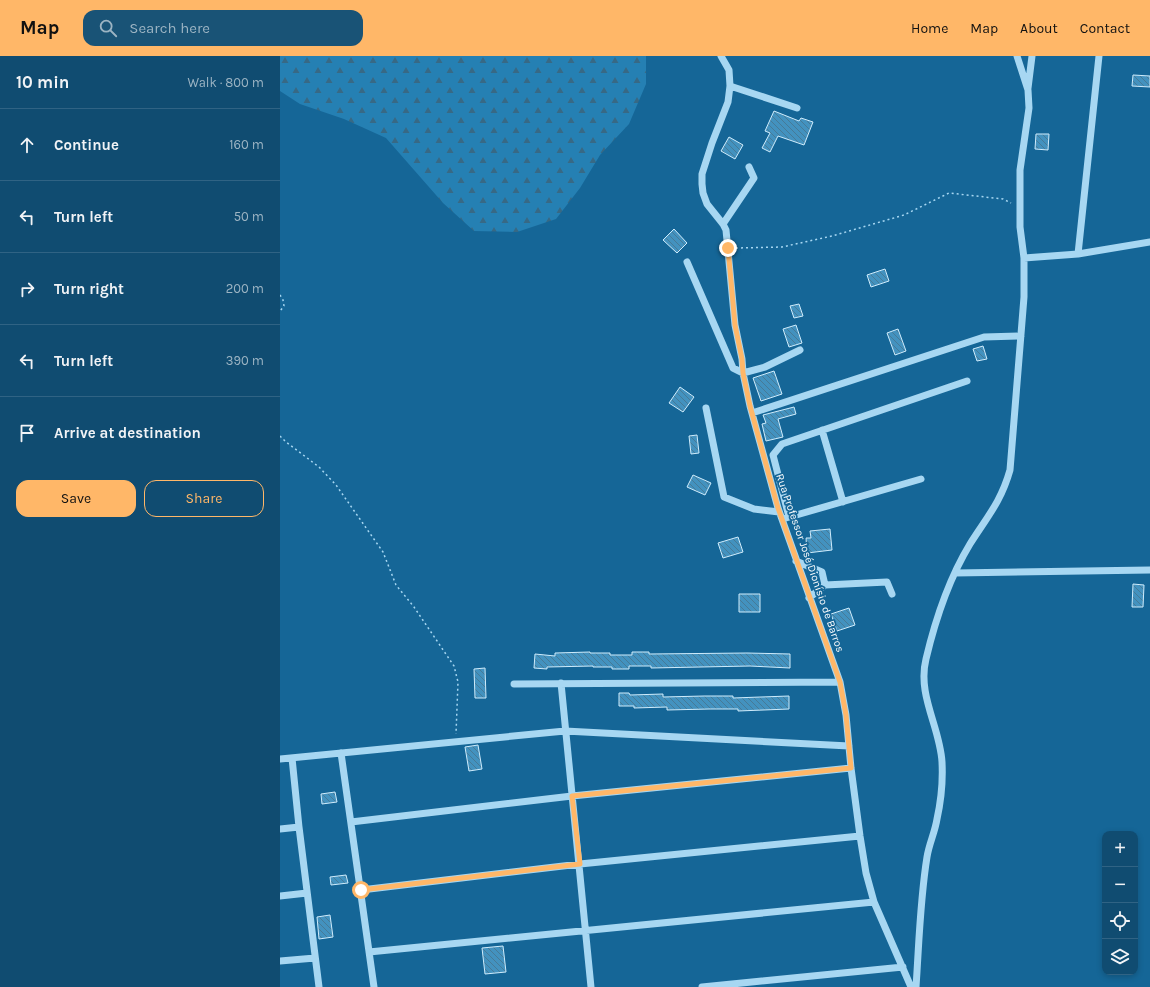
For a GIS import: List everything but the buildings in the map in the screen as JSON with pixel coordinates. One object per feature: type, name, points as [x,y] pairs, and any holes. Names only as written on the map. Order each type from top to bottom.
[{"type":"street","name":"Rua Professor José Dionísio de Barros","points":[[721,56],[729,70],[730,86],[728,102],[702,174],[703,193],[711,209],[723,224],[728,239],[733,311],[742,359],[743,373],[752,412],[796,561],[840,682],[846,715],[851,768],[866,872],[874,902],[911,987]]},
{"type":"street","points":[[1016,56],[1028,90]]},
{"type":"street","points":[[916,987],[927,856],[937,820],[941,794],[942,763],[940,744],[926,696],[923,679],[925,661],[935,625],[955,573],[970,544],[996,506],[1010,470],[1024,297],[1024,258],[1020,227],[1020,170],[1029,108],[1028,90],[1032,56]]},
{"type":"street","points":[[1078,254],[1099,56]]},
{"type":"street","points":[[730,86],[797,108]]},
{"type":"street","points":[[723,224],[754,178],[749,167]]},
{"type":"street","points":[[1024,258],[1078,254],[1150,242]]},
{"type":"street","points":[[687,262],[733,368],[743,373],[765,367],[800,350]]},
{"type":"street","points":[[752,412],[984,337],[1021,336]]},
{"type":"street","points":[[783,516],[773,455],[782,444],[967,381]]},
{"type":"street","points":[[706,408],[724,497],[754,509],[783,516],[843,502],[921,479]]},
{"type":"street","points":[[822,430],[843,502]]},
{"type":"street","points":[[796,561],[822,572],[825,585]]},
{"type":"street","points":[[955,573],[1150,570]]},
{"type":"street","points":[[810,598],[825,585],[887,582],[892,594]]},
{"type":"street","points":[[514,684],[840,682]]},
{"type":"street","points":[[561,683],[592,987]]},
{"type":"street","points":[[280,759],[565,731],[849,746]]},
{"type":"street","points":[[342,753],[374,987]]},
{"type":"street","points":[[292,758],[319,987]]},
{"type":"street","points":[[351,822],[572,796],[851,768]]},
{"type":"street","points":[[280,829],[299,827]]},
{"type":"street","points":[[361,890],[580,864],[860,836]]},
{"type":"street","points":[[280,896],[308,893]]},
{"type":"street","points":[[369,952],[874,902]]},
{"type":"street","points":[[280,961],[315,958]]},
{"type":"street","points":[[702,987],[903,967]]},
{"type":"path","points":[[728,248],[782,247],[832,236],[904,215],[949,193],[1002,198],[1020,208]]},
{"type":"path","points":[[280,295],[284,306],[280,311]]},
{"type":"path","points":[[280,436],[319,467],[336,485],[383,552],[396,585],[414,608],[454,666],[458,682],[456,741]]},
{"type":"green space","points":[[280,56],[646,56],[646,84],[629,124],[600,155],[580,188],[556,219],[517,232],[474,231],[443,203],[386,138],[344,119],[300,104],[280,91]]},
{"type":"route","points":[[361,890],[580,864],[572,796],[851,768],[846,715],[840,682],[778,508],[750,406],[732,304],[728,248]]}]
